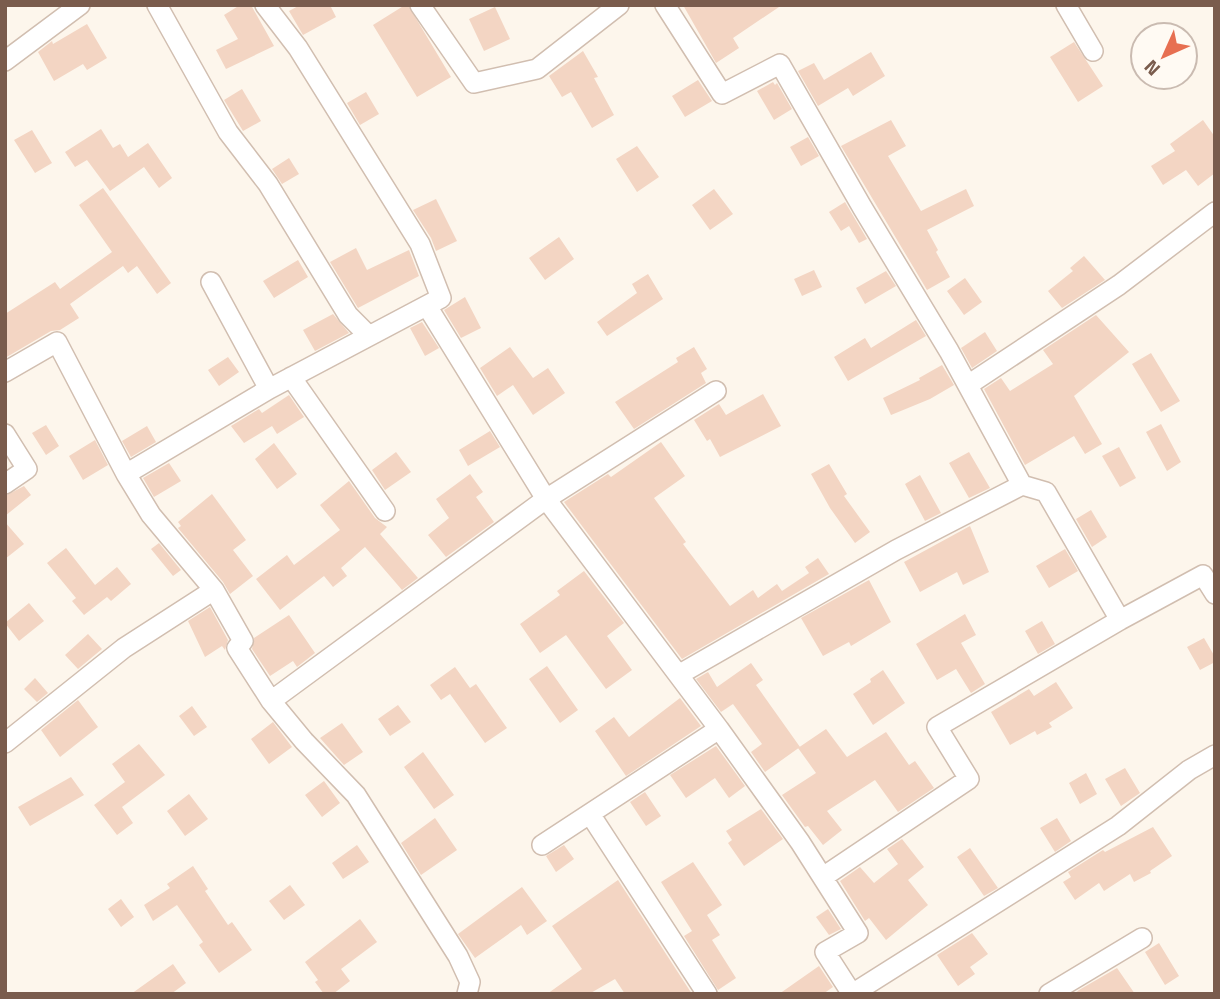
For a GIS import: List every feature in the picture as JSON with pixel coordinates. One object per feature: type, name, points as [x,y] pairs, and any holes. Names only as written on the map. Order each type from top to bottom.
[{"type":"street","points":[[5,61],[80,5]]},
{"type":"street","points":[[157,5],[228,132],[268,184],[348,315],[369,336]]},
{"type":"street","points":[[125,474],[269,389],[441,298],[420,244],[298,48],[265,5]]},
{"type":"street","points":[[420,5],[474,83],[537,69],[619,5]]},
{"type":"street","points":[[665,5],[722,94],[780,64],[968,385],[1022,485]]},
{"type":"street","points":[[1066,5],[1093,51]]},
{"type":"street","points":[[968,385],[1119,285],[1215,212]]},
{"type":"street","points":[[211,282],[269,389]]},
{"type":"street","points":[[427,306],[546,499],[680,674],[800,842],[858,933],[824,952],[852,994],[1118,826],[1189,770],[1215,755]]},
{"type":"street","points":[[5,372],[57,342],[125,474],[150,515],[214,590],[243,641],[237,648],[271,701],[304,741],[356,795],[458,956],[470,982],[467,994]]},
{"type":"street","points":[[292,377],[385,510]]},
{"type":"street","points":[[271,701],[546,499],[716,391]]},
{"type":"street","points":[[5,434],[27,469],[5,484]]},
{"type":"street","points":[[680,674],[895,550],[1022,485],[1046,492],[1120,620]]},
{"type":"street","points":[[823,877],[968,779],[937,727],[1120,620],[1203,575],[1215,594]]},
{"type":"street","points":[[5,743],[124,648],[214,590]]},
{"type":"street","points":[[542,845],[719,729]]},
{"type":"street","points":[[590,814],[707,994]]},
{"type":"street","points":[[1049,994],[1142,937]]},
{"type":"building","points":[[240,5],[251,5],[274,46],[226,69],[216,50],[238,39],[224,15]]},
{"type":"building","points":[[300,5],[330,5],[336,17],[303,35],[289,11]]},
{"type":"building","points":[[408,5],[451,77],[417,97],[373,25]]},
{"type":"building","points":[[683,5],[782,5],[733,38],[739,48],[716,63]]},
{"type":"building","points":[[495,7],[510,39],[484,51],[469,19]]},
{"type":"building","points":[[87,24],[107,58],[87,70],[83,64],[54,81],[38,52],[52,41],[53,44]]},
{"type":"building","points":[[1074,42],[1103,86],[1078,102],[1050,57]]},
{"type":"building","points":[[583,51],[598,77],[594,78],[614,115],[592,128],[571,92],[562,97],[549,76]]},
{"type":"building","points":[[871,52],[885,76],[853,96],[848,88],[818,106],[798,71],[814,63],[824,80]]},
{"type":"building","points":[[698,80],[712,101],[685,117],[672,96]]},
{"type":"building","points":[[773,82],[775,85],[777,83],[792,109],[774,120],[757,91]]},
{"type":"building","points":[[242,89],[261,121],[243,131],[224,100]]},
{"type":"building","points":[[366,92],[379,114],[360,125],[347,103]]},
{"type":"building","points":[[891,120],[906,146],[888,156],[921,211],[966,189],[974,206],[927,230],[950,277],[927,290],[841,146]]},
{"type":"building","points":[[1203,120],[1215,137],[1215,173],[1198,186],[1186,170],[1163,185],[1151,166],[1175,151],[1170,144]]},
{"type":"building","points":[[101,129],[113,148],[120,144],[128,157],[148,143],[172,178],[159,188],[144,167],[110,191],[87,160],[75,167],[65,152]]},
{"type":"building","points":[[32,130],[52,163],[35,173],[14,140]]},
{"type":"building","points":[[808,137],[819,156],[801,166],[790,147]]},
{"type":"building","points":[[637,146],[659,177],[637,192],[616,159]]},
{"type":"building","points":[[289,158],[299,174],[282,184],[272,169]]},
{"type":"building","points":[[103,188],[171,283],[157,294],[137,266],[128,273],[123,266],[70,304],[79,318],[5,358],[5,314],[55,282],[60,289],[112,252],[79,205]]},
{"type":"building","points":[[714,189],[733,214],[710,230],[692,205]]},
{"type":"building","points":[[436,199],[457,241],[436,251],[413,210]]},
{"type":"building","points":[[845,202],[867,239],[859,243],[849,226],[841,231],[829,212]]},
{"type":"building","points":[[559,237],[574,259],[545,280],[529,258]]},
{"type":"building","points":[[356,248],[367,270],[409,250],[419,276],[358,308],[330,262]]},
{"type":"building","points":[[1084,256],[1105,280],[1062,308],[1048,291],[1073,271],[1070,268]]},
{"type":"building","points":[[298,260],[308,277],[274,298],[263,281]]},
{"type":"building","points":[[814,270],[822,287],[802,296],[794,279]]},
{"type":"building","points":[[886,271],[896,286],[865,304],[856,288]]},
{"type":"building","points":[[648,274],[663,299],[607,336],[597,322],[637,293],[632,284]]},
{"type":"building","points":[[965,278],[982,302],[964,315],[947,291]]},
{"type":"building","points":[[465,297],[481,328],[461,338],[444,310]]},
{"type":"building","points":[[333,314],[349,333],[315,351],[303,330]]},
{"type":"building","points":[[1096,315],[1129,352],[1074,396],[1102,444],[1085,454],[1074,436],[1025,465],[984,389],[1001,378],[1010,391],[1053,364],[1043,350]]},
{"type":"building","points":[[916,320],[926,336],[848,381],[834,357],[865,338],[871,348]]},
{"type":"building","points":[[422,322],[439,348],[425,356],[410,328]]},
{"type":"building","points":[[985,332],[997,351],[972,368],[961,348]]},
{"type":"building","points":[[510,347],[533,378],[548,368],[565,393],[533,415],[513,385],[497,396],[480,368]]},
{"type":"building","points":[[694,347],[707,369],[701,373],[706,383],[634,429],[615,402],[678,362],[676,358]]},
{"type":"building","points":[[1151,353],[1180,401],[1161,412],[1132,364]]},
{"type":"building","points":[[228,357],[239,372],[219,386],[208,370]]},
{"type":"building","points":[[942,365],[954,385],[930,399],[891,415],[883,398],[920,380],[919,378]]},
{"type":"building","points":[[763,394],[781,426],[720,457],[710,439],[707,441],[694,420],[719,404],[726,415]]},
{"type":"building","points":[[289,395],[304,417],[277,434],[272,426],[244,443],[231,426],[259,409],[262,413]]},
{"type":"building","points":[[1161,424],[1181,462],[1167,471],[1146,432]]},
{"type":"building","points":[[46,425],[59,446],[46,455],[32,433]]},
{"type":"building","points":[[147,426],[156,442],[131,457],[122,441]]},
{"type":"building","points":[[490,431],[500,447],[468,466],[459,450]]},
{"type":"building","points":[[95,440],[108,465],[83,480],[69,456]]},
{"type":"building","points":[[661,442],[685,476],[654,498],[686,542],[683,544],[730,606],[753,590],[758,598],[777,584],[782,591],[809,573],[805,567],[818,558],[829,574],[682,659],[564,502],[608,474],[611,477]]},
{"type":"building","points":[[274,443],[297,474],[277,489],[255,459]]},
{"type":"building","points":[[1119,447],[1136,478],[1120,487],[1102,456]]},
{"type":"building","points":[[396,452],[411,472],[385,490],[372,470]]},
{"type":"building","points":[[969,452],[990,488],[969,498],[949,463]]},
{"type":"building","points":[[169,463],[181,481],[154,497],[143,478]]},
{"type":"building","points":[[829,464],[847,494],[844,496],[870,532],[855,543],[830,508],[811,474]]},
{"type":"building","points":[[470,474],[483,492],[476,497],[494,522],[446,557],[428,535],[449,518],[436,499]]},
{"type":"building","points":[[920,475],[941,513],[925,521],[905,484]]},
{"type":"building","points":[[349,481],[375,518],[387,527],[380,534],[418,578],[402,590],[365,547],[341,568],[347,576],[333,587],[324,576],[280,610],[256,579],[287,555],[294,565],[340,530],[320,505]]},
{"type":"building","points":[[24,486],[31,495],[5,516],[5,496]]},
{"type":"building","points":[[212,494],[246,540],[233,550],[253,576],[230,594],[178,528],[181,526],[178,522]]},
{"type":"building","points":[[1091,510],[1107,537],[1092,547],[1076,519]]},
{"type":"building","points":[[5,522],[24,544],[5,559]]},
{"type":"building","points":[[970,526],[989,572],[963,585],[957,572],[920,592],[904,562]]},
{"type":"building","points":[[159,543],[181,570],[173,576],[151,549]]},
{"type":"building","points":[[66,548],[95,585],[117,567],[131,584],[111,601],[107,597],[84,615],[72,601],[76,598],[47,563]]},
{"type":"building","points":[[1065,549],[1078,571],[1049,588],[1036,566]]},
{"type":"building","points":[[584,571],[624,623],[607,636],[632,670],[606,689],[566,635],[540,653],[520,624],[560,595],[557,591]]},
{"type":"building","points":[[869,580],[891,622],[851,646],[849,642],[823,656],[801,618]]},
{"type":"building","points":[[29,603],[44,621],[19,641],[5,623]]},
{"type":"building","points":[[210,607],[228,640],[225,650],[222,646],[205,657],[188,621]]},
{"type":"building","points":[[965,614],[976,635],[961,643],[985,684],[971,693],[956,669],[937,680],[916,644]]},
{"type":"building","points":[[289,615],[315,653],[297,667],[293,661],[270,676],[252,649],[254,638]]},
{"type":"building","points":[[1042,621],[1055,644],[1038,654],[1025,631]]},
{"type":"building","points":[[88,634],[102,649],[78,669],[65,655]]},
{"type":"building","points":[[1204,638],[1215,662],[1200,670],[1187,647]]},
{"type":"building","points":[[751,663],[763,680],[756,685],[800,747],[765,772],[751,752],[762,744],[733,704],[721,712],[696,679],[708,672],[717,687]]},
{"type":"building","points":[[547,666],[578,710],[560,723],[529,679]]},
{"type":"building","points":[[455,667],[470,688],[476,684],[507,728],[485,743],[450,694],[441,700],[430,685]]},
{"type":"building","points":[[883,670],[905,703],[873,725],[853,694]]},
{"type":"building","points":[[35,678],[48,693],[37,702],[24,689]]},
{"type":"building","points":[[1056,682],[1073,708],[1049,723],[1052,727],[1037,735],[1035,731],[1010,745],[991,712],[1029,689],[1034,696]]},
{"type":"building","points":[[680,698],[701,726],[626,776],[595,731],[614,717],[629,737]]},
{"type":"building","points":[[78,700],[98,727],[60,757],[41,730]]},
{"type":"building","points":[[398,705],[411,722],[390,736],[378,719]]},
{"type":"building","points":[[192,706],[207,727],[194,736],[179,716]]},
{"type":"building","points":[[273,722],[292,747],[269,764],[251,739]]},
{"type":"building","points":[[342,723],[363,752],[344,765],[320,738]]},
{"type":"building","points":[[826,729],[847,757],[886,732],[909,765],[915,761],[934,788],[898,812],[875,780],[827,811],[842,830],[823,845],[808,826],[805,827],[782,795],[816,773],[798,748]]},
{"type":"building","points":[[139,744],[165,775],[122,807],[133,823],[117,835],[94,805],[125,782],[112,764]]},
{"type":"building","points":[[716,746],[745,786],[729,798],[715,778],[686,798],[670,775]]},
{"type":"building","points":[[423,752],[454,795],[434,809],[404,767]]},
{"type":"building","points":[[1125,768],[1140,793],[1121,806],[1105,779]]},
{"type":"building","points":[[1086,773],[1097,794],[1080,804],[1069,783]]},
{"type":"building","points":[[71,777],[84,795],[30,826],[18,807]]},
{"type":"building","points":[[324,781],[340,803],[322,817],[305,795]]},
{"type":"building","points":[[645,792],[661,816],[646,826],[630,802]]},
{"type":"building","points":[[189,794],[208,819],[185,836],[167,811]]},
{"type":"building","points":[[761,809],[783,839],[744,866],[728,843],[732,840],[726,831]]},
{"type":"building","points":[[435,818],[457,850],[421,875],[401,843]]},
{"type":"building","points":[[1057,818],[1071,841],[1055,852],[1040,828]]},
{"type":"building","points":[[1153,827],[1172,856],[1150,871],[1151,873],[1134,882],[1130,874],[1104,891],[1099,883],[1075,900],[1063,882],[1071,877],[1068,872],[1103,850],[1105,852]]},
{"type":"building","points":[[902,839],[924,867],[908,880],[928,905],[886,940],[869,918],[865,921],[840,881],[860,867],[874,883],[898,864],[887,849]]},
{"type":"building","points":[[357,845],[369,862],[343,879],[332,863]]},
{"type":"building","points":[[564,845],[574,859],[556,872],[546,856]]},
{"type":"building","points":[[970,848],[998,888],[984,896],[957,857]]},
{"type":"building","points":[[693,862],[722,905],[707,915],[720,935],[712,940],[736,978],[718,990],[684,936],[692,931],[661,882]]},
{"type":"building","points":[[193,866],[208,889],[205,891],[228,925],[232,922],[252,950],[219,973],[199,945],[203,942],[177,905],[153,921],[144,905],[170,888],[167,884]]},
{"type":"building","points":[[618,880],[692,994],[625,994],[615,979],[589,994],[547,994],[582,969],[552,926]]},
{"type":"building","points":[[290,885],[305,905],[284,920],[269,901]]},
{"type":"building","points":[[522,887],[547,921],[527,935],[521,925],[475,958],[458,934]]},
{"type":"building","points":[[121,899],[134,917],[121,927],[108,909]]},
{"type":"building","points":[[828,909],[841,929],[829,935],[816,917]]},
{"type":"building","points":[[360,919],[377,942],[341,969],[350,981],[333,994],[324,994],[305,962]]},
{"type":"building","points":[[972,933],[988,954],[970,967],[975,974],[958,986],[937,955]]},
{"type":"building","points":[[1159,943],[1179,976],[1165,985],[1145,952]]},
{"type":"building","points":[[173,964],[186,983],[171,994],[131,994]]},
{"type":"building","points":[[819,966],[833,987],[823,994],[779,994]]},
{"type":"building","points":[[1117,968],[1135,994],[1074,994],[1079,990]]}]
